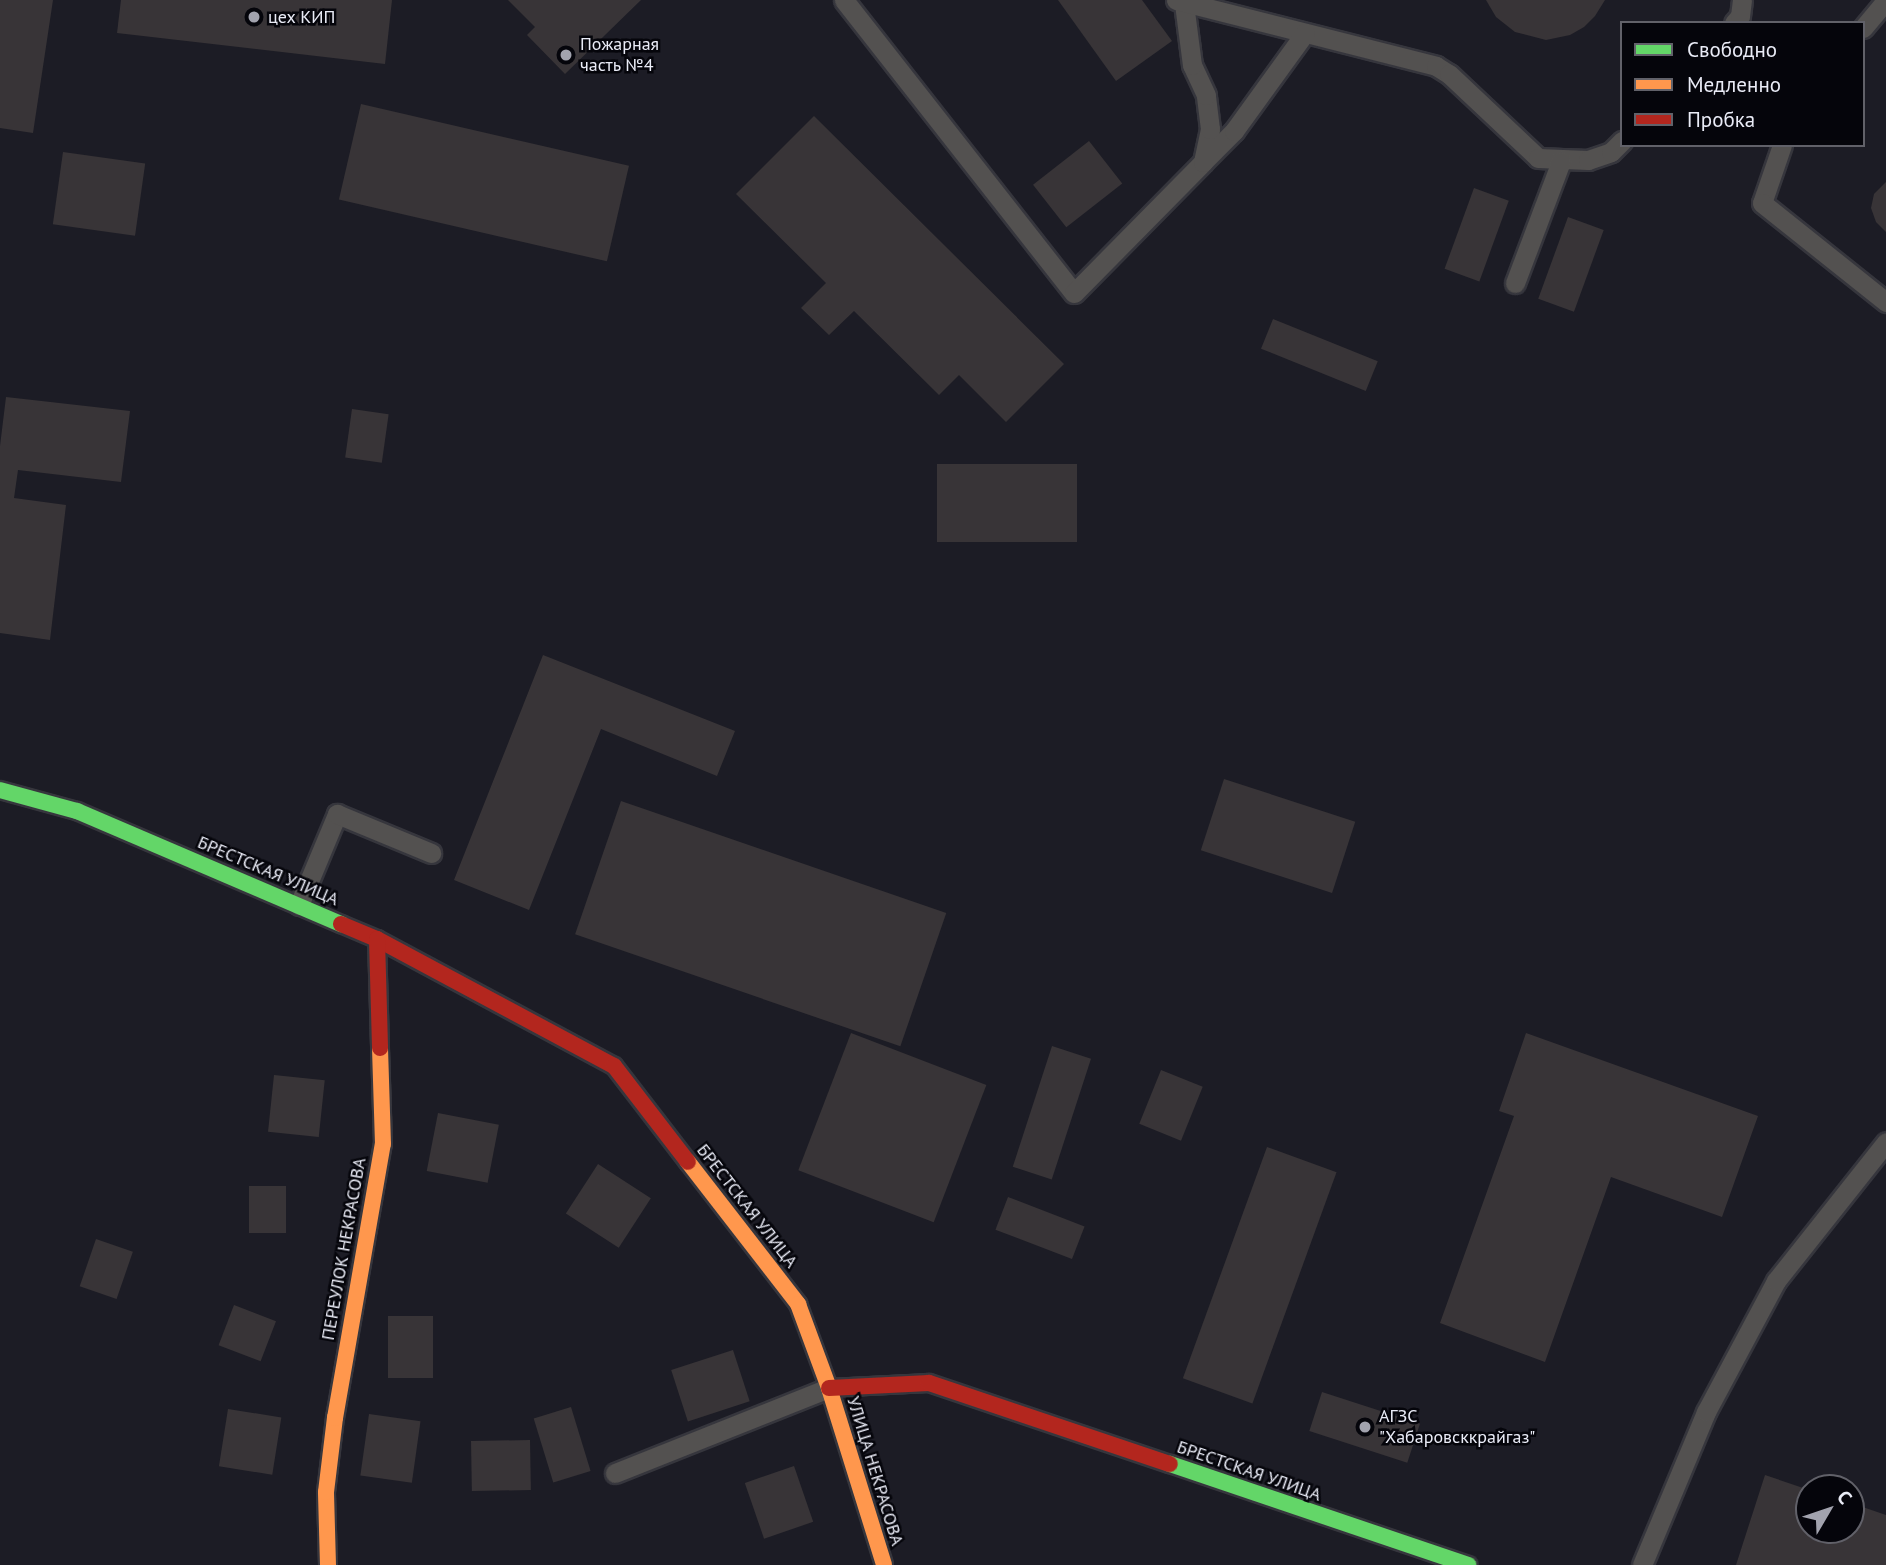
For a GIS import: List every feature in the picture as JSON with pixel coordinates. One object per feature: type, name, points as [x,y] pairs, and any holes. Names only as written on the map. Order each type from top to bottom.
[{"type":"street","name":"БРЕСТСКАЯ УЛИЦА","points":[[0,790],[77,810],[377,939],[614,1066],[798,1304],[829,1388],[929,1383],[1468,1565]]},
{"type":"street","name":"ПЕРЕУЛОК НЕКРАСОВА","points":[[328,1565],[326,1492],[335,1418],[383,1144],[377,939]]},
{"type":"street","name":"УЛИЦА НЕКРАСОВА","points":[[829,1388],[884,1565]]},
{"type":"lane","points":[[844,0],[1074,293],[1234,131],[1305,33]]},
{"type":"lane","points":[[1736,21],[1740,16],[1742,0]]},
{"type":"lane","points":[[1865,26],[1886,1]]},
{"type":"lane","points":[[1203,162],[1210,129],[1206,95],[1192,65],[1180,2],[1436,66],[1449,74],[1538,158],[1561,161],[1600,156],[1611,152],[1620,143]]},
{"type":"lane","points":[[1781,147],[1762,203],[1886,302]]},
{"type":"lane","points":[[1515,284],[1561,161]]},
{"type":"lane","points":[[299,905],[337,814],[431,853]]},
{"type":"lane","points":[[1642,1565],[1706,1412],[1776,1281],[1886,1142]]},
{"type":"lane","points":[[615,1473],[829,1388]]},
{"type":"building","points":[[0,0],[53,0],[33,133],[0,128]]},
{"type":"building","name":"цех КИП","points":[[121,0],[392,0],[385,64],[117,33]]},
{"type":"building","name":"Пожарная часть №4","points":[[508,0],[641,0],[565,74],[527,35],[535,27]]},
{"type":"building","points":[[1058,0],[1142,0],[1172,41],[1116,81]]},
{"type":"building","points":[[1486,0],[1605,0],[1584,27],[1570,35],[1546,40],[1515,32],[1496,17]]},
{"type":"building","points":[[361,104],[629,166],[607,261],[339,199]]},
{"type":"building","points":[[814,116],[1064,364],[1006,422],[959,375],[939,395],[854,311],[829,335],[801,308],[826,283],[736,194]]},
{"type":"building","points":[[1089,141],[1122,184],[1066,227],[1033,185]]},
{"type":"building","points":[[63,152],[145,164],[135,236],[53,224]]},
{"type":"building","points":[[1886,182],[1886,232],[1876,222],[1871,208],[1874,194]]},
{"type":"building","points":[[1474,188],[1509,201],[1479,281],[1445,269]]},
{"type":"building","points":[[1568,217],[1604,230],[1574,312],[1538,299]]},
{"type":"building","points":[[1273,319],[1378,361],[1366,391],[1261,349]]},
{"type":"building","points":[[6,397],[130,411],[121,482],[18,470],[14,498],[66,505],[50,640],[0,633],[0,446]]},
{"type":"building","points":[[352,409],[389,414],[382,463],[345,458]]},
{"type":"building","points":[[937,464],[1077,464],[1077,542],[937,542]]},
{"type":"building","points":[[543,655],[735,731],[717,776],[601,729],[529,910],[454,880]]},
{"type":"building","points":[[1224,779],[1355,822],[1332,893],[1201,850]]},
{"type":"building","points":[[621,801],[946,913],[900,1046],[575,934]]},
{"type":"building","points":[[851,1033],[986,1085],[934,1222],[798,1170]]},
{"type":"building","points":[[1526,1033],[1758,1116],[1722,1217],[1611,1177],[1545,1362],[1440,1323],[1514,1116],[1499,1111]]},
{"type":"building","points":[[1052,1046],[1091,1059],[1052,1179],[1013,1167]]},
{"type":"building","points":[[1161,1070],[1203,1087],[1181,1141],[1139,1124]]},
{"type":"building","points":[[274,1075],[325,1080],[319,1137],[268,1132]]},
{"type":"building","points":[[438,1113],[499,1125],[488,1183],[427,1171]]},
{"type":"building","points":[[1267,1147],[1337,1172],[1252,1403],[1183,1378]]},
{"type":"building","points":[[598,1164],[651,1198],[619,1248],[566,1213]]},
{"type":"building","points":[[249,1186],[286,1186],[286,1233],[249,1233]]},
{"type":"building","points":[[1008,1197],[1085,1226],[1072,1259],[995,1230]]},
{"type":"building","points":[[96,1239],[133,1252],[117,1299],[80,1286]]},
{"type":"building","points":[[234,1305],[276,1321],[261,1361],[219,1345]]},
{"type":"building","points":[[388,1316],[433,1316],[433,1378],[388,1378]]},
{"type":"building","points":[[733,1350],[750,1401],[688,1421],[671,1370]]},
{"type":"building","name":"АГЗС \"Хабаровсккрайгаз\"","points":[[1322,1392],[1420,1424],[1407,1463],[1309,1431]]},
{"type":"building","points":[[571,1407],[591,1471],[553,1482],[534,1418]]},
{"type":"building","points":[[228,1409],[281,1417],[272,1475],[219,1466]]},
{"type":"building","points":[[369,1414],[420,1421],[412,1483],[360,1475]]},
{"type":"building","points":[[530,1440],[531,1490],[472,1491],[471,1441]]},
{"type":"building","points":[[794,1466],[813,1522],[764,1539],[745,1483]]},
{"type":"building","points":[[1765,1475],[1795,1485],[1795,1544],[1865,1544],[1865,1508],[1886,1515],[1886,1565],[1736,1565]]},
{"type":"traffic: fast","points":[[0,790],[77,811],[341,924]]},
{"type":"traffic: fast","points":[[1170,1464],[1468,1565]]},
{"type":"traffic: slow","points":[[328,1565],[326,1492],[335,1418],[383,1144],[380,1048]]},
{"type":"traffic: slow","points":[[688,1162],[798,1304],[829,1388],[884,1565]]},
{"type":"traffic: jam","points":[[341,924],[377,939],[614,1066],[688,1162]]},
{"type":"traffic: jam","points":[[377,939],[380,1048]]},
{"type":"traffic: jam","points":[[829,1388],[929,1383],[1170,1464]]},
{"type":"place","name":"цех КИП","points":[[254,17]]},
{"type":"place","name":"Пожарная часть №4","points":[[566,55]]},
{"type":"place","name":"АГЗС \"Хабаровсккрайгаз\"","points":[[1365,1427]]}]
